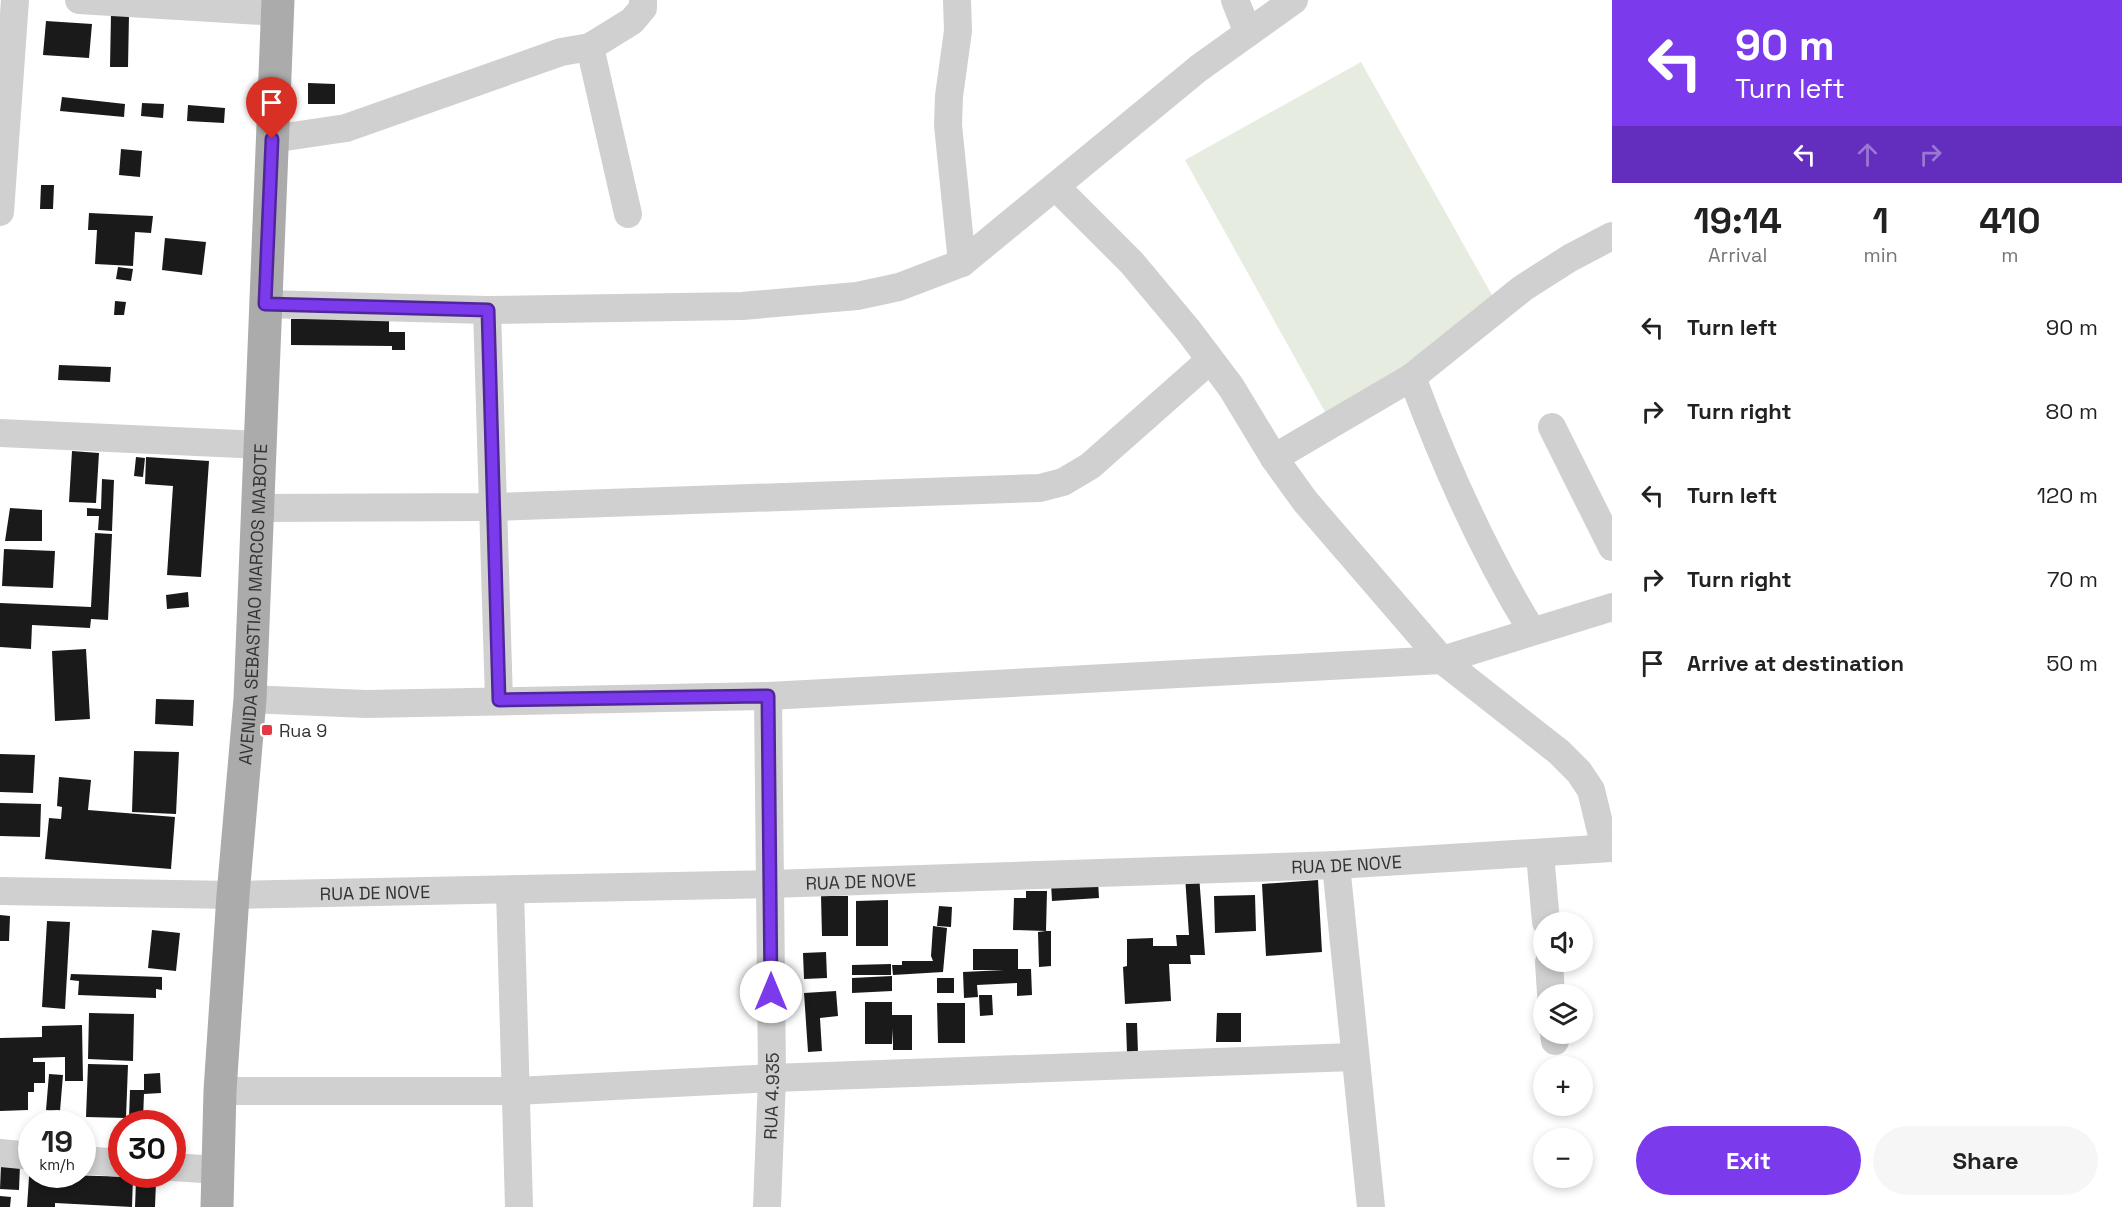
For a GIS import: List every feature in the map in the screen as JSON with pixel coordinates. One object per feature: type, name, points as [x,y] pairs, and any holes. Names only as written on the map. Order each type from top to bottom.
[{"type":"main road","name":"AVENIDA SEBASTIAO MARCOS MABOTE","points":[[217,1207],[220,1091],[233,896],[250,699],[278,6]]},
{"type":"street","points":[[0,212],[15,0]]},
{"type":"street","points":[[79,0],[278,6]]},
{"type":"street","points":[[272,139],[346,128],[561,52],[590,47],[632,21],[643,8],[643,0]]},
{"type":"street","points":[[957,0],[958,31],[949,96],[948,125],[962,263]]},
{"type":"street","points":[[1235,0],[1248,33]]},
{"type":"street","points":[[265,304],[488,310],[742,306],[857,296],[899,287],[962,263],[1056,188],[1138,117],[1294,0]]},
{"type":"street","points":[[590,47],[628,214]]},
{"type":"street","points":[[1056,188],[1132,263],[1231,387],[1274,458],[1305,501],[1442,660],[1559,752],[1578,772],[1591,790],[1608,848]]},
{"type":"street","points":[[1274,458],[1412,377],[1523,288],[1570,258],[1612,236]]},
{"type":"street","points":[[488,310],[499,700]]},
{"type":"street","points":[[258,508],[492,507],[1040,488],[1063,482],[1090,466],[1210,360]]},
{"type":"street","points":[[1412,377],[1442,457],[1470,520],[1502,582],[1532,631]]},
{"type":"street","points":[[1552,427],[1612,547]]},
{"type":"street","points":[[0,433],[261,445]]},
{"type":"street","points":[[250,699],[366,704],[768,696],[1442,660],[1612,607]]},
{"type":"street","name":"RUA 4.935","points":[[767,1207],[772,1078],[768,696]]},
{"type":"street","name":"RUA DE NOVE","points":[[0,891],[233,896],[771,884],[1336,865],[1608,848]]},
{"type":"street","points":[[1540,854],[1545,912]]},
{"type":"street","points":[[1336,865],[1371,1207]]},
{"type":"street","points":[[510,890],[519,1207]]},
{"type":"street","points":[[220,1091],[516,1091],[772,1078],[1354,1057]]},
{"type":"street","points":[[0,1153],[18,1155]]},
{"type":"street","points":[[186,1168],[218,1170]]},
{"type":"shaded area","points":[[1361,62],[1506,320],[1329,419],[1185,160]]},
{"type":"building","points":[[111,14],[129,14],[128,67],[110,67]]},
{"type":"building","points":[[46,21],[92,24],[89,58],[43,55]]},
{"type":"building","points":[[308,83],[335,84],[335,104],[308,104]]},
{"type":"building","points":[[62,97],[125,104],[124,117],[60,111]]},
{"type":"building","points":[[142,103],[164,104],[163,118],[141,116]]},
{"type":"building","points":[[188,105],[225,108],[224,123],[187,121]]},
{"type":"building","points":[[121,149],[142,151],[140,177],[119,175]]},
{"type":"building","points":[[41,185],[54,185],[53,209],[40,209]]},
{"type":"building","points":[[89,213],[153,216],[151,233],[135,232],[133,266],[95,264],[97,230],[88,230]]},
{"type":"building","points":[[165,238],[206,242],[202,275],[162,270]]},
{"type":"building","points":[[118,267],[133,269],[131,281],[116,279]]},
{"type":"building","points":[[115,301],[126,302],[124,315],[114,315]]},
{"type":"building","points":[[291,319],[389,319],[389,332],[405,332],[405,350],[392,350],[392,346],[291,345]]},
{"type":"building","points":[[59,365],[111,367],[110,382],[58,380]]},
{"type":"building","points":[[72,451],[99,453],[96,503],[69,502]]},
{"type":"building","points":[[136,457],[145,458],[143,477],[134,476]]},
{"type":"building","points":[[146,457],[209,461],[201,577],[167,575],[173,486],[145,484]]},
{"type":"building","points":[[102,479],[114,480],[112,531],[98,530],[99,516],[87,516],[87,508],[101,509]]},
{"type":"building","points":[[10,508],[42,510],[42,541],[5,541]]},
{"type":"building","points":[[95,533],[112,534],[108,620],[91,619],[90,628],[32,625],[31,649],[0,647],[0,603],[91,607]]},
{"type":"building","points":[[4,549],[55,551],[53,588],[2,586]]},
{"type":"building","points":[[188,592],[189,607],[167,609],[166,595]]},
{"type":"building","points":[[86,649],[90,719],[55,721],[52,651]]},
{"type":"building","points":[[156,699],[194,700],[193,726],[155,724]]},
{"type":"building","points":[[134,751],[179,752],[176,814],[132,812]]},
{"type":"building","points":[[0,754],[35,755],[33,793],[0,792]]},
{"type":"building","points":[[59,777],[91,780],[88,810],[175,817],[171,869],[45,859],[49,818],[61,819],[62,807],[57,806]]},
{"type":"building","points":[[0,803],[41,804],[40,837],[0,836]]},
{"type":"building","points":[[1199,875],[1205,955],[1190,955],[1191,964],[1169,964],[1171,1001],[1125,1004],[1123,967],[1127,966],[1127,939],[1153,938],[1153,946],[1177,946],[1176,935],[1189,935],[1185,876]]},
{"type":"building","points":[[1318,880],[1322,952],[1266,956],[1262,884]]},
{"type":"building","points":[[1098,881],[1099,898],[1052,901],[1051,883]]},
{"type":"building","points":[[1026,891],[1047,891],[1046,931],[1013,930],[1014,898],[1026,898]]},
{"type":"building","points":[[1255,895],[1256,931],[1215,933],[1214,896]]},
{"type":"building","points":[[821,896],[848,896],[848,936],[822,936]]},
{"type":"building","points":[[888,900],[888,946],[856,946],[856,901]]},
{"type":"building","points":[[939,906],[952,907],[951,927],[937,926]]},
{"type":"building","points":[[0,915],[10,916],[9,941],[0,941]]},
{"type":"building","points":[[47,921],[70,922],[65,1009],[42,1007]]},
{"type":"building","points":[[933,926],[947,928],[943,972],[893,975],[892,965],[902,965],[902,961],[933,961],[931,956]]},
{"type":"building","points":[[152,930],[180,933],[176,971],[148,968]]},
{"type":"building","points":[[1051,931],[1051,966],[1039,967],[1038,932]]},
{"type":"building","points":[[973,949],[1018,949],[1018,969],[1031,969],[1032,995],[1017,996],[1017,983],[977,985],[978,997],[964,998],[963,972],[1004,970],[973,970]]},
{"type":"building","points":[[826,952],[827,978],[804,979],[803,953]]},
{"type":"building","points":[[891,964],[891,975],[852,975],[852,965]]},
{"type":"building","points":[[71,974],[162,977],[162,990],[156,989],[156,998],[78,995],[79,981],[70,980]]},
{"type":"building","points":[[892,976],[892,991],[852,993],[852,978]]},
{"type":"building","points":[[937,978],[954,978],[954,993],[937,993]]},
{"type":"building","points":[[836,991],[838,1016],[820,1018],[822,1051],[808,1052],[804,993]]},
{"type":"building","points":[[979,995],[992,995],[993,1015],[980,1016]]},
{"type":"building","points":[[865,1002],[892,1002],[892,1015],[912,1015],[912,1050],[893,1050],[893,1029],[892,1044],[865,1044]]},
{"type":"building","points":[[937,1003],[965,1003],[965,1043],[938,1043]]},
{"type":"building","points":[[89,1013],[134,1014],[133,1061],[88,1059]]},
{"type":"building","points":[[1217,1013],[1241,1013],[1241,1042],[1216,1042]]},
{"type":"building","points":[[1126,1023],[1137,1023],[1138,1053],[1127,1053]]},
{"type":"building","points":[[82,1025],[83,1081],[65,1081],[65,1057],[33,1058],[33,1062],[45,1062],[45,1083],[34,1083],[34,1092],[28,1092],[28,1110],[0,1111],[0,1038],[42,1037],[42,1026]]},
{"type":"building","points":[[88,1064],[128,1065],[126,1110],[108,1110],[108,1118],[96,1117],[96,1110],[86,1110]]},
{"type":"building","points":[[160,1073],[161,1093],[144,1094],[143,1110],[129,1110],[130,1090],[144,1090],[144,1074]]},
{"type":"building","points":[[49,1074],[63,1075],[60,1110],[46,1110]]},
{"type":"building","points":[[1,1164],[18,1165],[19,1190],[0,1189]]},
{"type":"building","points":[[96,1176],[108,1176],[108,1188],[133,1188],[132,1207],[55,1203],[55,1207],[27,1207],[28,1188],[96,1188]]},
{"type":"building","points":[[136,1188],[156,1188],[155,1207],[135,1207]]},
{"type":"building","points":[[0,1196],[11,1197],[10,1207],[0,1207]]},
{"type":"place","name":"Rua 9","points":[[267,730]]},
{"type":"route","points":[[272,139],[265,304],[488,310],[499,700],[768,696],[771,992]]}]
